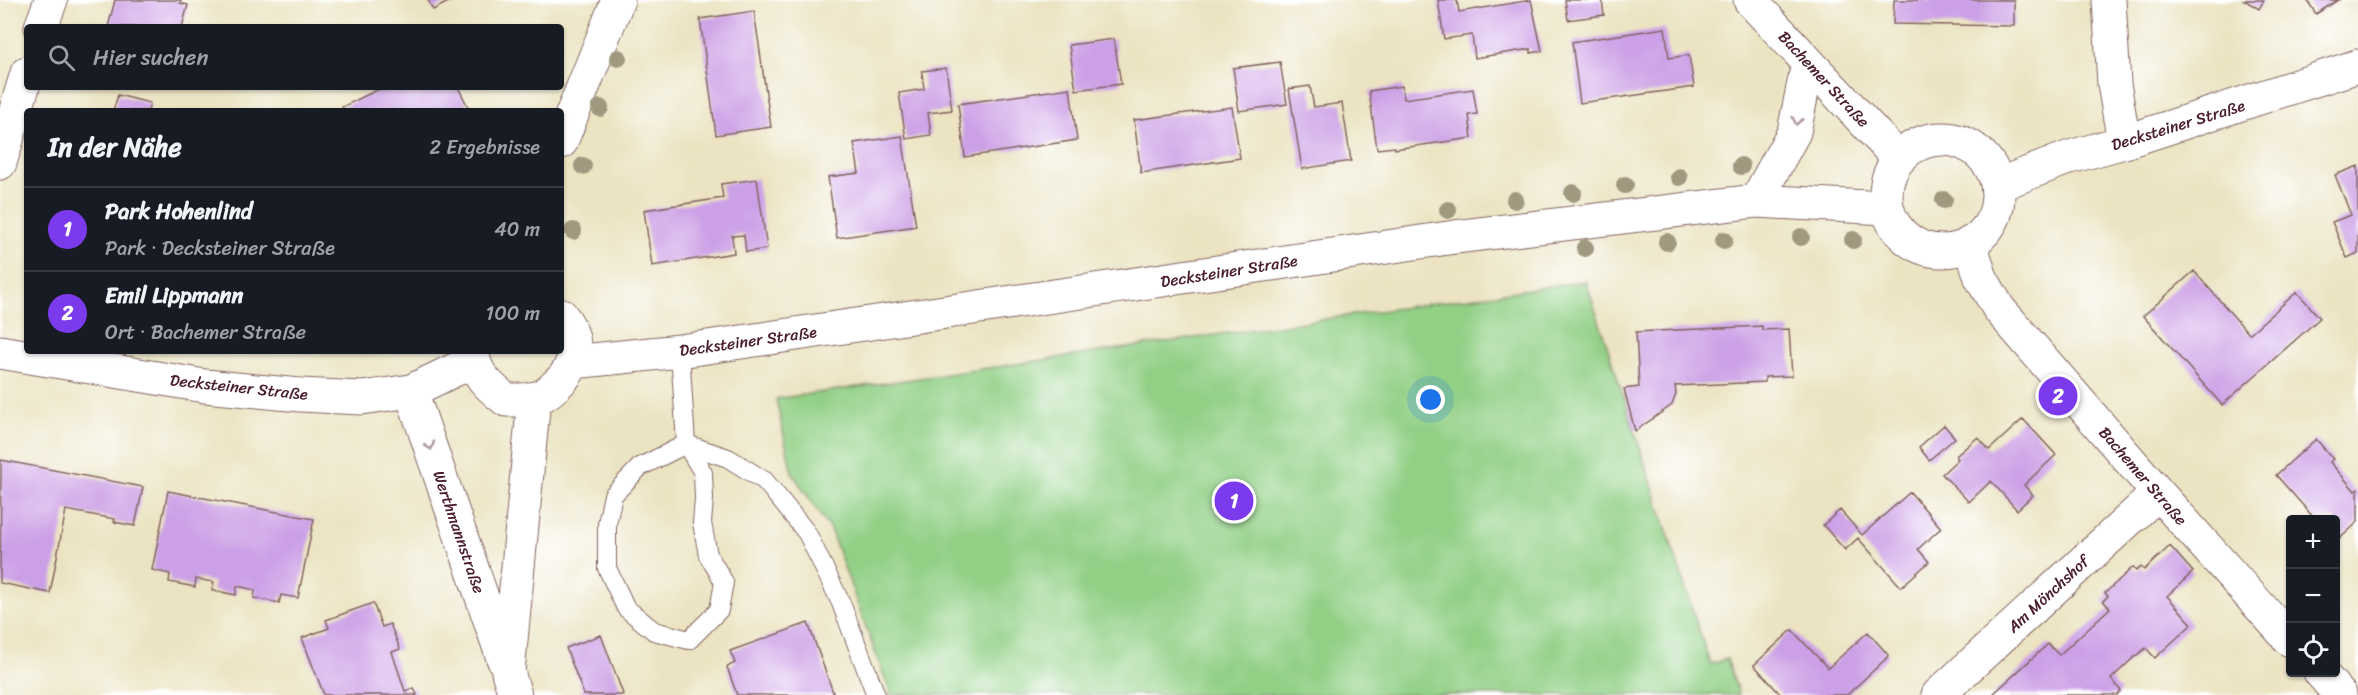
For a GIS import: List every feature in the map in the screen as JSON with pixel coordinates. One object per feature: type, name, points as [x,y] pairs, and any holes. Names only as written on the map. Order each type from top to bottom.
[{"type":"street","points":[[42,24],[51,0]]},
{"type":"street","points":[[564,135],[618,0]]},
{"type":"street","name":"Bachemer Straße","points":[[1750,0],[1898,158]]},
{"type":"street","points":[[2109,0],[2114,84],[2124,142]]},
{"type":"street","points":[[1756,201],[1794,132],[1808,63]]},
{"type":"street","name":"Decksteiner Straße","points":[[1998,185],[2070,157],[2124,142],[2358,66]]},
{"type":"street","points":[[0,163],[24,83]]},
{"type":"street","points":[[1930,139],[1953,139],[1977,150],[1990,165],[1998,185],[1995,213],[1985,231],[1970,243],[1951,250],[1933,250],[1915,245],[1900,233],[1887,208],[1887,180],[1898,158],[1918,143],[1930,139]]},
{"type":"street","name":"Decksteiner Straße","points":[[573,362],[680,351],[1455,237],[1756,201],[1887,208]]},
{"type":"street","name":"Bachemer Straße","points":[[1970,243],[1982,278],[1999,309],[2157,493],[2286,636]]},
{"type":"street","points":[[473,356],[485,382],[506,400],[534,399],[547,394],[565,378],[573,362],[574,342],[570,326],[564,319]]},
{"type":"street","name":"Decksteiner Straße","points":[[0,352],[205,386],[362,398],[411,391],[473,356]]},
{"type":"street","name":"Werthmannstraße","points":[[411,391],[511,684]]},
{"type":"street","name":"Werthmannstraße","points":[[511,684],[534,399]]},
{"type":"street","name":"Am Mönchshof","points":[[1938,695],[2157,493]]},
{"type":"street","points":[[2324,677],[2340,695]]},
{"type":"lane","points":[[680,351],[686,444],[703,473],[702,523],[708,555],[724,582],[719,610],[689,640],[654,631],[626,608],[608,568],[607,524],[614,495],[640,467],[686,444],[728,458],[765,481],[807,533],[841,603],[876,695]]},
{"type":"green space","points":[[1586,281],[1710,664],[1727,659],[1739,695],[891,695],[830,529],[792,473],[776,399]]},
{"type":"building","points":[[115,0],[181,0],[180,3],[188,5],[183,24],[109,24]]},
{"type":"building","points":[[428,0],[452,0],[433,10]]},
{"type":"building","points":[[1438,0],[1457,0],[1459,12],[1531,0],[1542,51],[1531,53],[1531,49],[1475,58],[1472,35],[1444,39]]},
{"type":"building","points":[[1565,0],[1602,0],[1604,15],[1568,20]]},
{"type":"building","points":[[1894,0],[2014,0],[2014,26],[1893,24]]},
{"type":"building","points":[[2244,0],[2264,0],[2259,9]]},
{"type":"building","points":[[2307,0],[2338,0],[2316,14]]},
{"type":"building","points":[[754,11],[771,127],[716,135],[700,19]]},
{"type":"building","points":[[1665,28],[1669,58],[1689,55],[1694,87],[1580,103],[1572,42]]},
{"type":"building","points":[[1114,39],[1121,84],[1076,90],[1069,45]]},
{"type":"building","points":[[1280,62],[1287,104],[1239,111],[1233,68]]},
{"type":"building","points":[[946,68],[952,110],[928,113],[931,135],[906,139],[899,93],[924,89],[922,71]]},
{"type":"building","points":[[1310,86],[1314,107],[1342,103],[1351,161],[1302,169],[1289,89]]},
{"type":"building","points":[[1402,86],[1404,99],[1473,89],[1477,114],[1469,115],[1472,138],[1395,149],[1395,147],[1377,149],[1369,91]]},
{"type":"building","points":[[1070,88],[1077,140],[965,157],[958,104]]},
{"type":"building","points":[[377,90],[460,90],[468,108],[342,108]]},
{"type":"building","points":[[118,95],[150,103],[149,108],[114,108]]},
{"type":"building","points":[[1232,107],[1240,158],[1141,173],[1134,120]]},
{"type":"building","points":[[902,136],[916,226],[837,238],[828,177],[859,173],[854,143]]},
{"type":"building","points":[[2358,166],[2358,253],[2347,258],[2332,222],[2351,215],[2335,175]]},
{"type":"building","points":[[757,179],[767,249],[746,252],[744,235],[732,236],[734,253],[652,266],[644,210],[723,198],[721,184]]},
{"type":"building","points":[[2194,271],[2249,334],[2297,292],[2320,318],[2222,405],[2143,316]]},
{"type":"building","points":[[1762,326],[1762,330],[1789,329],[1792,376],[1765,377],[1765,382],[1675,386],[1676,394],[1672,405],[1635,431],[1624,389],[1639,387],[1636,332]]},
{"type":"building","points":[[2023,419],[2056,455],[2024,485],[2033,495],[2017,510],[1991,481],[1969,502],[1942,474],[1958,459],[1956,456],[1978,437],[1989,450]]},
{"type":"building","points":[[1944,425],[1955,438],[1929,460],[1919,447]]},
{"type":"building","points":[[2316,439],[2333,459],[2330,462],[2355,491],[2358,489],[2358,522],[2340,538],[2340,515],[2311,515],[2276,475]]},
{"type":"building","points":[[1,460],[143,487],[135,526],[114,522],[115,519],[66,510],[50,593],[0,583]]},
{"type":"building","points":[[168,491],[314,519],[298,598],[281,595],[279,603],[254,598],[255,590],[237,586],[236,595],[212,590],[214,582],[196,579],[195,587],[169,582],[170,574],[152,570]]},
{"type":"building","points":[[1910,492],[1941,528],[1918,549],[1929,562],[1901,587],[1858,538],[1845,550],[1823,525],[1840,510],[1862,535]]},
{"type":"building","points":[[2170,546],[2193,572],[2167,596],[2192,624],[2155,658],[2146,648],[2132,659],[2111,679],[2121,691],[2117,695],[1992,695],[2048,644],[2059,655],[2110,608],[2103,601],[2108,596],[2105,593],[2133,567],[2136,571],[2141,567],[2144,570]]},
{"type":"building","points":[[373,603],[382,627],[390,624],[400,649],[392,652],[405,691],[414,688],[417,695],[324,695],[302,638],[329,628],[326,620]]},
{"type":"building","points":[[808,623],[834,695],[737,695],[727,667],[735,663],[730,651]]},
{"type":"building","points":[[1792,630],[1828,668],[1868,632],[1889,656],[1847,695],[1781,695],[1754,665]]},
{"type":"building","points":[[601,635],[622,695],[584,695],[566,648]]},
{"type":"place","name":"Emil Lippmann","points":[[2058,396]]},
{"type":"place","name":"Park Hohenlind","points":[[1234,501]]}]
